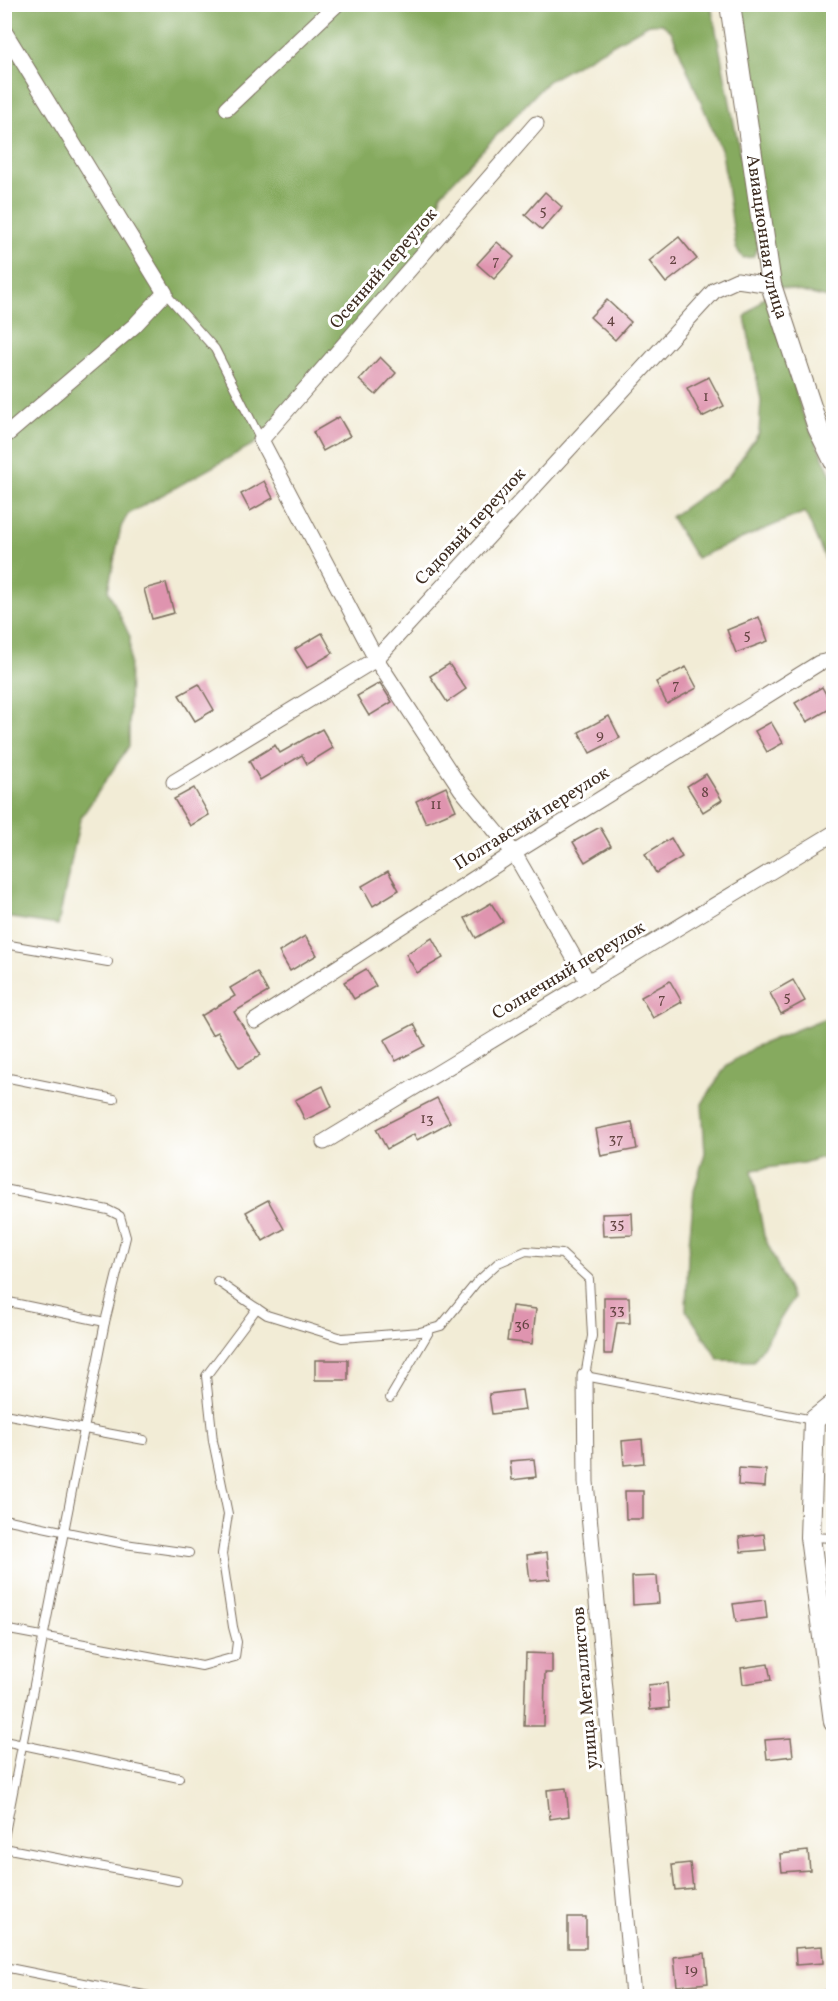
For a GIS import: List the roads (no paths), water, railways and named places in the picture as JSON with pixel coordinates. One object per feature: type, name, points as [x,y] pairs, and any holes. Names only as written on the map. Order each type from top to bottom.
[{"type":"street","points":[[227,108],[337,4]]},
{"type":"street","name":"Авиационная улица","points":[[730,4],[771,285],[818,428],[834,460]]},
{"type":"street","points":[[4,31],[9,51],[165,293],[134,326],[4,437]]},
{"type":"street","name":"Осенний переулок","points":[[261,440],[536,124]]},
{"type":"street","name":"Садовый переулок","points":[[174,782],[376,659],[714,290],[737,280],[771,285]]},
{"type":"street","points":[[261,440],[376,659],[461,789],[514,853],[588,982]]},
{"type":"street","name":"Полтавский переулок","points":[[255,1021],[514,853],[819,663],[834,660]]},
{"type":"street","name":"Солнечный переулок","points":[[324,1142],[834,833]]},
{"type":"street","name":"улица Металлистов","points":[[585,1376],[586,1482],[633,1996]]},
{"type":"street","points":[[834,1404],[814,1420],[810,1537],[834,1722]]},
{"type":"lane","points":[[165,293],[216,349],[261,440]]},
{"type":"lane","points":[[4,944],[108,962]]},
{"type":"lane","points":[[4,1077],[114,1099]]},
{"type":"lane","points":[[4,1190],[108,1210],[120,1216],[126,1237],[105,1322],[4,1838]]},
{"type":"lane","points":[[217,1281],[267,1315],[342,1338],[420,1332],[441,1326],[476,1283],[498,1263],[526,1251],[562,1254],[589,1279],[592,1336],[585,1376],[814,1420]]},
{"type":"lane","points":[[4,1302],[105,1322]]},
{"type":"lane","points":[[4,1629],[202,1666],[236,1657],[237,1642],[222,1554],[228,1514],[213,1441],[206,1376],[256,1308]]},
{"type":"lane","points":[[390,1398],[430,1329]]},
{"type":"lane","points":[[4,1414],[144,1440]]},
{"type":"lane","points":[[4,1518],[125,1544],[189,1553]]},
{"type":"lane","points":[[810,1537],[834,1538]]},
{"type":"lane","points":[[4,1741],[179,1778]]},
{"type":"lane","points":[[4,1848],[177,1881]]},
{"type":"lane","points":[[4,1967],[149,1996]]},
{"type":"lane","points":[[811,1996],[834,1994]]}]
